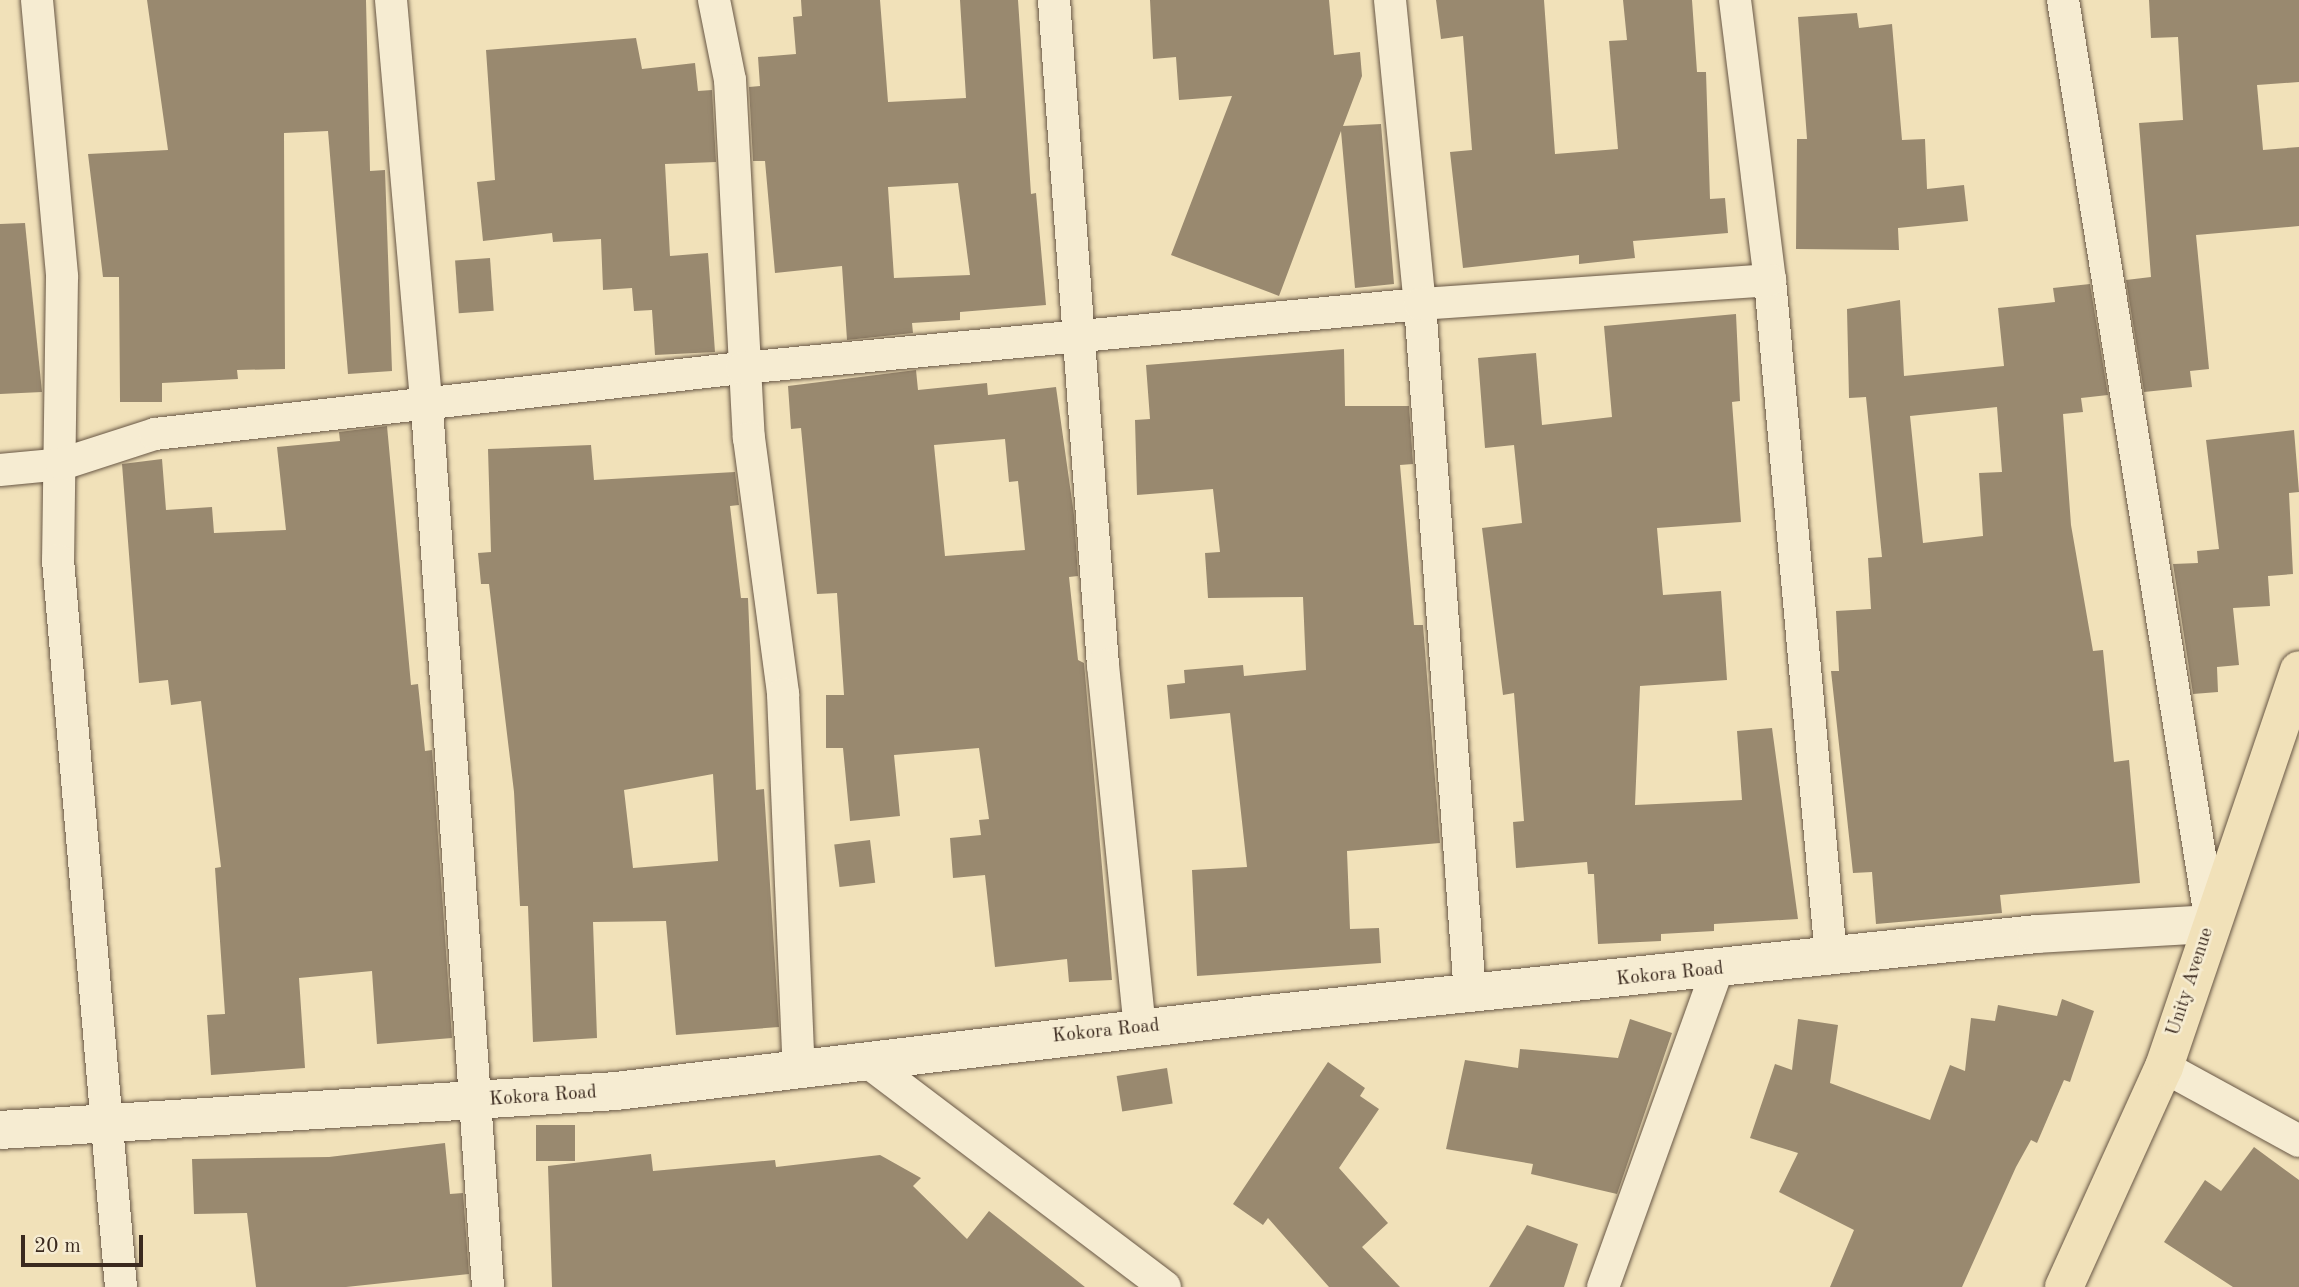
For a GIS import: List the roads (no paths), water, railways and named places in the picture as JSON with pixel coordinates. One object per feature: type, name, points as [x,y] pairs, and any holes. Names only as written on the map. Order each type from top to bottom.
[{"type":"main road","name":"Unity Avenue","points":[[2064,1287],[2164,1067],[2299,670]]},
{"type":"street","points":[[37,0],[62,277],[62,464],[58,560],[111,1122],[121,1287]]},
{"type":"street","points":[[391,0],[427,408],[473,1102],[488,1287]]},
{"type":"street","points":[[714,0],[730,79],[742,368],[783,694],[799,1068]]},
{"type":"street","points":[[1054,0],[1079,337],[1140,1029]]},
{"type":"street","points":[[1390,0],[1420,304],[1470,995]]},
{"type":"street","points":[[1735,0],[1770,280],[1831,957]]},
{"type":"street","points":[[2063,0],[2211,924]]},
{"type":"street","points":[[0,470],[62,464],[155,434],[427,408],[742,368],[1420,304],[1770,280]]},
{"type":"street","name":"Kokora Road","points":[[0,1130],[473,1102],[869,1063],[1140,1029],[1831,957],[2211,924]]},
{"type":"street","points":[[1603,1287],[1717,970]]},
{"type":"street","points":[[869,1063],[1166,1287]]},
{"type":"street","points":[[2164,1067],[2299,1141]]}]
